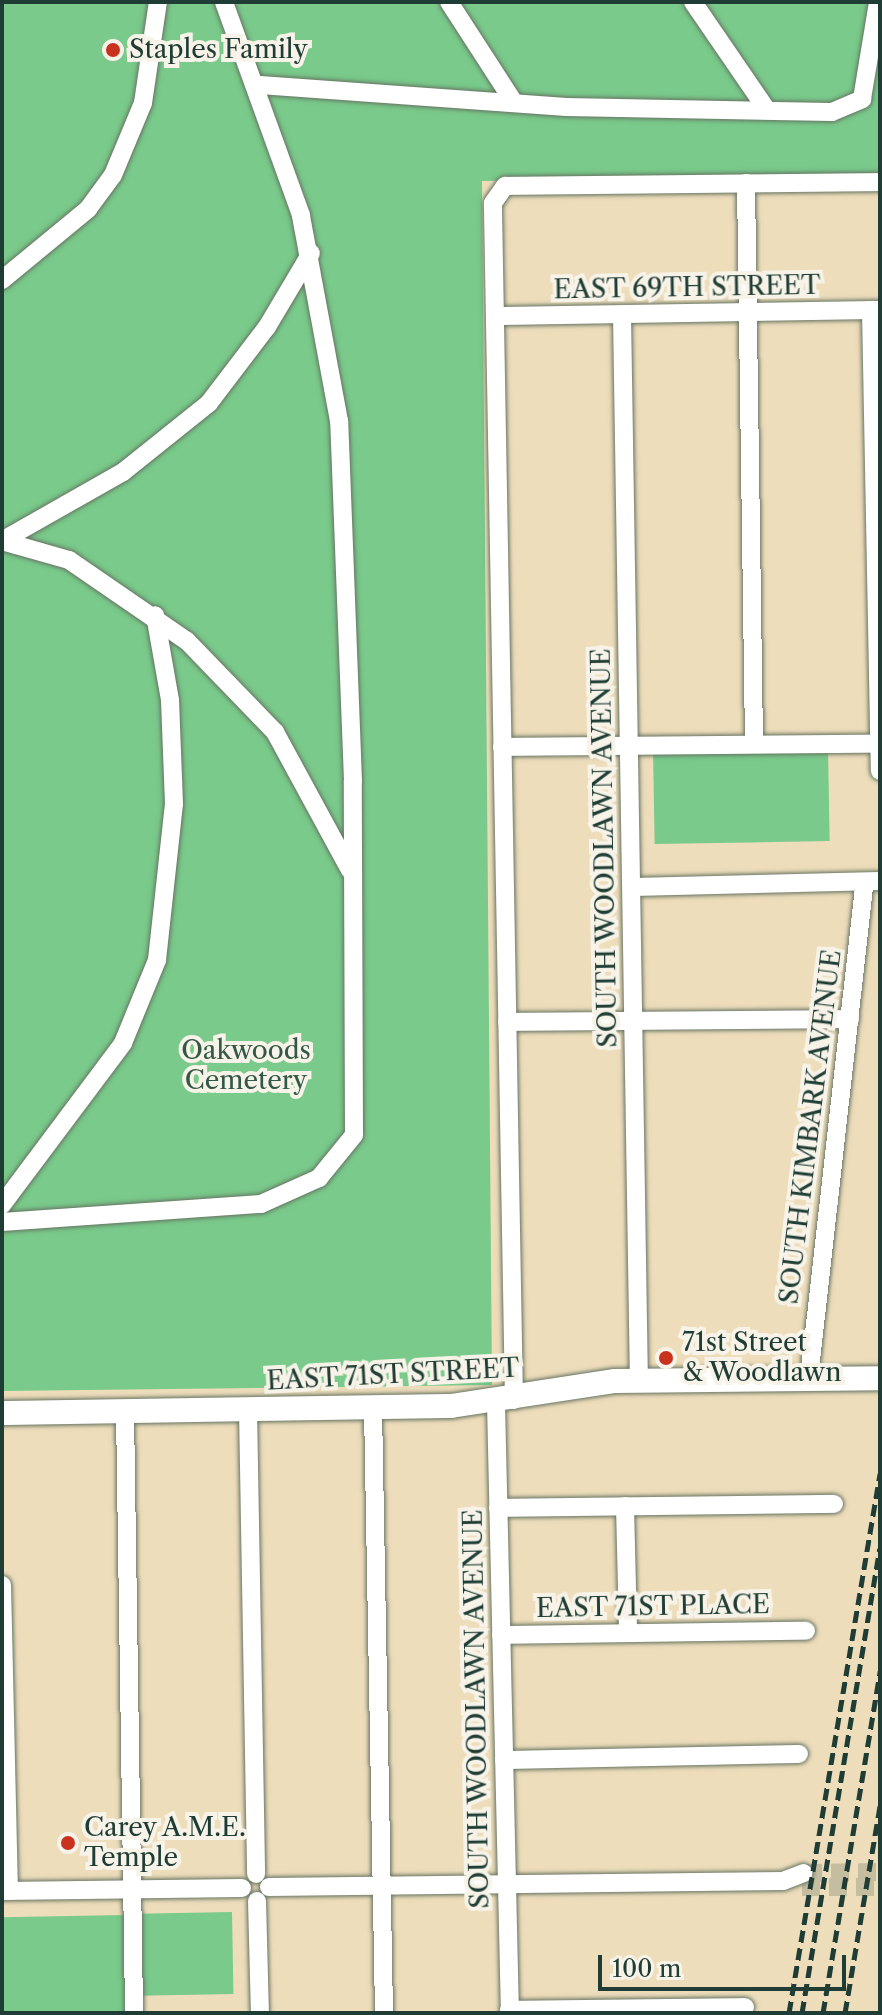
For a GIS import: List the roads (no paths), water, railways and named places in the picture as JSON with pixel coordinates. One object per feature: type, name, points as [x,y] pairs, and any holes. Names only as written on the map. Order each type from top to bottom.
[{"type":"main road","name":"EAST 71ST STREET","points":[[2,1413],[505,1402],[639,1380],[880,1378]]},
{"type":"street","points":[[2,280],[88,209],[113,175],[143,103],[158,2]]},
{"type":"street","points":[[2,1222],[261,1204],[336,1164],[356,1120],[353,878],[339,421],[311,253],[260,85],[224,2]]},
{"type":"street","points":[[449,2],[513,101]]},
{"type":"street","points":[[693,2],[767,110]]},
{"type":"street","points":[[260,85],[513,101],[832,112],[862,99],[878,2]]},
{"type":"street","points":[[754,743],[746,183],[880,182]]},
{"type":"street","name":"SOUTH WOODLAWN AVENUE","points":[[510,2011],[498,1508],[505,1402],[507,1022],[495,316],[497,190],[746,183]]},
{"type":"street","points":[[2,540],[41,525],[123,472],[209,403],[253,348],[311,253]]},
{"type":"street","points":[[875,310],[880,771]]},
{"type":"street","name":"EAST 69TH STREET","points":[[495,316],[875,310]]},
{"type":"street","name":"SOUTH WOODLAWN AVENUE","points":[[622,315],[639,1380]]},
{"type":"street","points":[[2,540],[69,560],[155,615],[275,732],[353,878]]},
{"type":"street","points":[[2,1205],[123,1043],[157,960],[174,804],[170,700],[155,615]]},
{"type":"street","points":[[502,747],[880,744]]},
{"type":"street","points":[[632,887],[873,882]]},
{"type":"street","name":"SOUTH KIMBARK AVENUE","points":[[809,1378],[850,1019],[873,882]]},
{"type":"street","points":[[507,1022],[850,1019]]},
{"type":"street","points":[[373,1407],[384,2013]]},
{"type":"street","points":[[248,1409],[261,1887],[260,2013]]},
{"type":"street","points":[[125,1411],[134,2013]]},
{"type":"street","points":[[498,1508],[834,1504]]},
{"type":"street","points":[[625,1506],[628,1633]]},
{"type":"street","points":[[2,1585],[5,1891],[803,1880]]},
{"type":"street","name":"EAST 71ST PLACE","points":[[501,1635],[806,1631]]},
{"type":"street","points":[[504,1760],[799,1754]]},
{"type":"street","points":[[510,2011],[745,2007]]},
{"type":"tunnel","points":[[804,1873],[880,1872]]},
{"type":"tunnel","points":[[802,1887],[880,1887]]},
{"type":"railway","points":[[789,2013],[880,1474]]},
{"type":"railway","points":[[802,2013],[880,1548]]},
{"type":"railway","points":[[823,2013],[880,1671]]},
{"type":"railway","points":[[845,2013],[880,1806]]},
{"type":"place","name":"Staples Family","points":[[113,50]]},
{"type":"place","name":"71st Street & Woodlawn","points":[[666,1358]]},
{"type":"place","name":"Carey A.M.E. Temple","points":[[68,1843]]},
{"type":"park label","name":"Oakwoods Cemetery","points":[[246,1066]]}]
